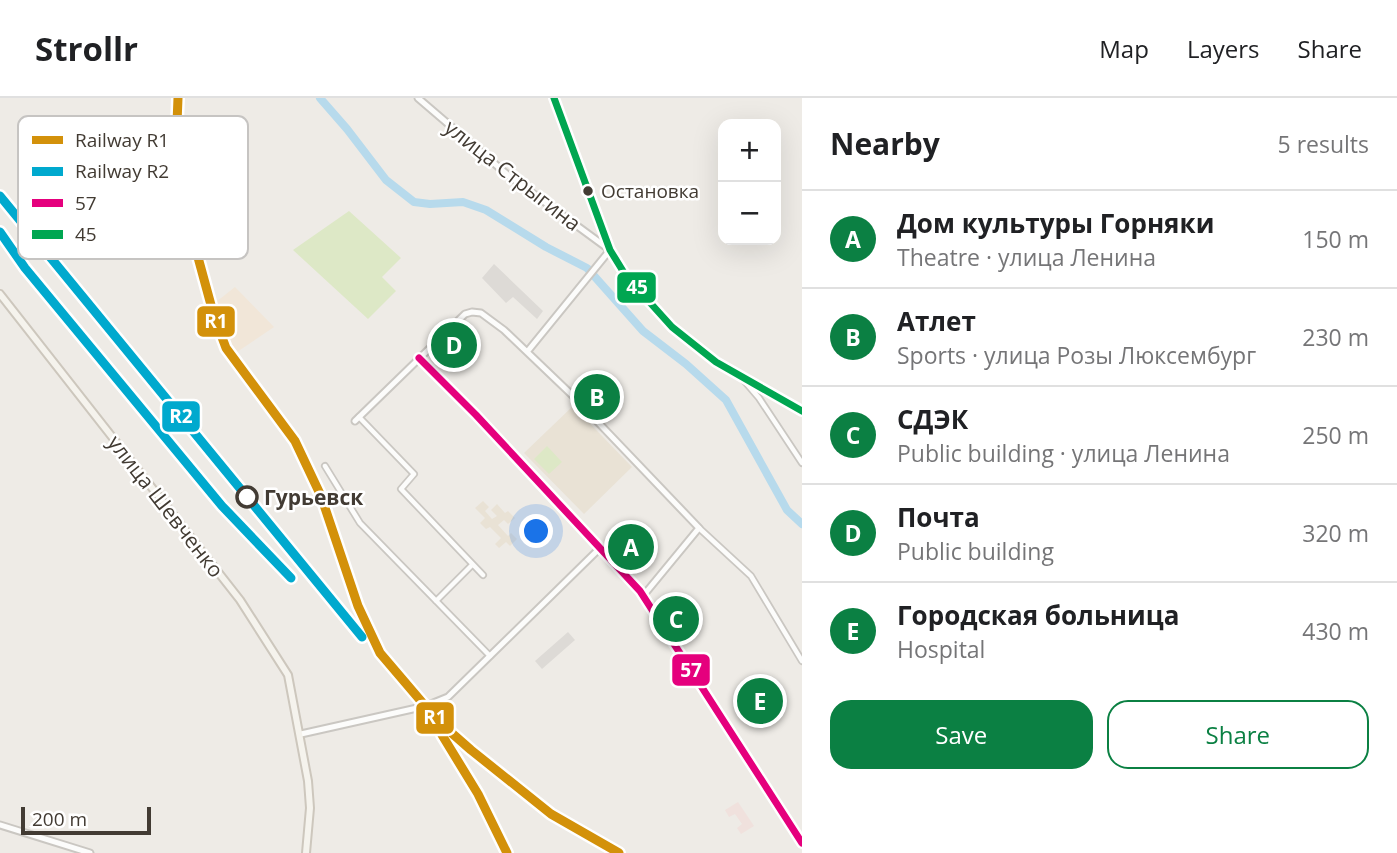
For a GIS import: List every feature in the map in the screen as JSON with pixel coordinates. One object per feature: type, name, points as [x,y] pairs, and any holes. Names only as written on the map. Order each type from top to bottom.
[{"type":"main road","name":"улица Шевченко","points":[[0,294],[240,600],[288,675],[301,734],[310,808],[306,853]]},
{"type":"street","name":"улица Стрыгина","points":[[418,98],[509,176],[610,250]]},
{"type":"street","points":[[547,98],[557,105]]},
{"type":"street","points":[[554,98],[610,250],[626,276],[672,327],[716,362],[802,411]]},
{"type":"street","points":[[527,352],[610,250]]},
{"type":"street","points":[[482,575],[401,489],[414,474],[357,419],[465,314],[472,312],[481,313],[504,330],[572,395],[699,528],[751,576],[802,661]]},
{"type":"street","points":[[419,358],[476,415],[643,596],[802,843]]},
{"type":"street","points":[[738,374],[759,398],[802,463]]},
{"type":"street","points":[[325,466],[360,523],[490,656]]},
{"type":"street","points":[[643,596],[699,528]]},
{"type":"street","points":[[301,734],[426,706],[448,697],[600,548]]},
{"type":"street","points":[[436,601],[472,565]]},
{"type":"street","points":[[0,825],[90,853]]},
{"type":"shaded area","points":[[494,264],[543,311],[537,319],[513,297],[506,303],[482,278]]},
{"type":"shaded area","points":[[235,287],[274,327],[234,354],[215,315],[218,309],[216,302]]},
{"type":"shaded area","points":[[573,406],[632,467],[584,514],[524,453]]},
{"type":"shaded area","points":[[483,501],[489,507],[485,511],[492,519],[497,516],[491,510],[497,504],[505,513],[508,511],[515,518],[508,524],[504,520],[498,525],[508,536],[511,533],[517,539],[510,546],[506,542],[499,548],[495,544],[501,538],[490,527],[486,529],[480,523],[485,518],[475,508]]},
{"type":"shaded area","points":[[568,632],[575,640],[542,669],[535,661]]},
{"type":"shaded area","points":[[738,802],[754,826],[741,834],[737,828],[742,824],[735,814],[729,817],[725,810]]},
{"type":"green space","points":[[349,211],[401,258],[382,277],[396,291],[368,319],[293,250]]},
{"type":"green space","points":[[547,446],[562,462],[549,474],[534,459]]},
{"type":"waterway","points":[[320,98],[386,180],[414,202],[463,202],[486,210],[546,247],[587,268],[643,331],[686,364],[726,400],[787,510],[802,524]]},
{"type":"rail line","name":"R1","points":[[177,116],[178,98]]},
{"type":"rail line","name":"R2","points":[[0,196],[18,218]]},
{"type":"rail line","name":"R2","points":[[0,232],[18,258]]},
{"type":"rail line","name":"R2","points":[[19,259],[222,506],[291,578]]},
{"type":"rail line","name":"R2","points":[[52,259],[362,637]]},
{"type":"rail line","name":"R1","points":[[198,259],[226,348],[295,441],[321,496],[358,606],[380,653],[438,721],[471,750],[551,814],[619,853]]},
{"type":"rail line","name":"R1","points":[[442,735],[478,794],[507,853]]},
{"type":"transit line","name":"45","points":[[554,98],[610,250],[626,276],[672,327],[716,362],[802,411]]},
{"type":"transit line","name":"57","points":[[419,358],[476,415],[640,591],[802,843]]},
{"type":"place","name":"Остановка","points":[[588,191]]},
{"type":"place","name":"Почта","points":[[454,345]]},
{"type":"place","name":"Атлет","points":[[597,397]]},
{"type":"place","name":"Гурьевск","points":[[247,497]]},
{"type":"place","name":"Дом культуры Горняки","points":[[631,547]]},
{"type":"place","name":"СДЭК","points":[[676,619]]},
{"type":"place","name":"Городская больница","points":[[760,701]]}]
